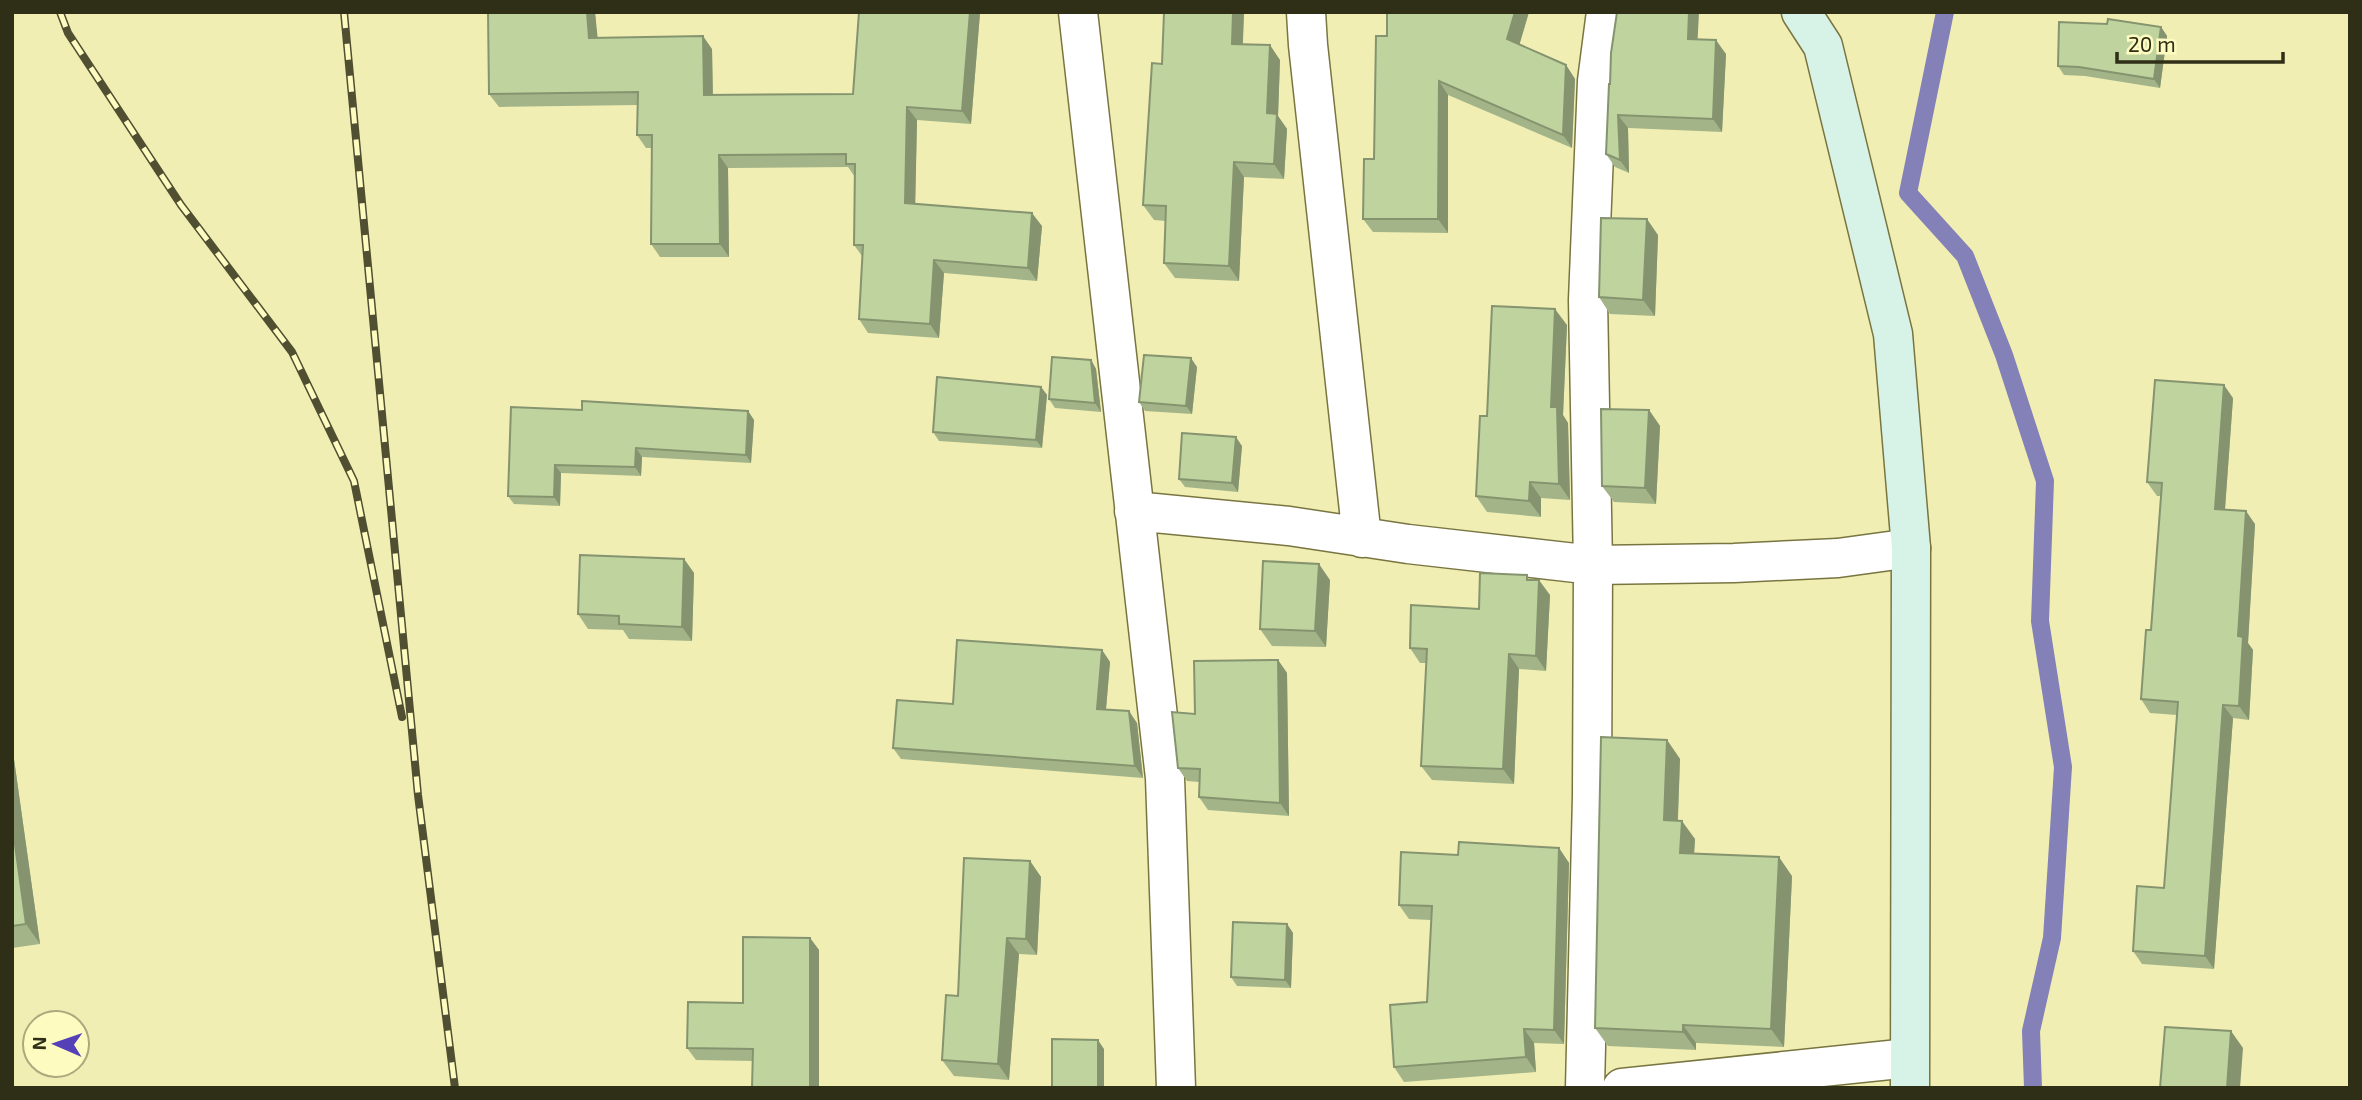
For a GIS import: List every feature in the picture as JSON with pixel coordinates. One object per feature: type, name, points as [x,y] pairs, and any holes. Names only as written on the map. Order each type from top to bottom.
[{"type":"street","points":[[1078,12],[1165,778],[1176,1088]]},
{"type":"street","points":[[1306,12],[1362,538]]},
{"type":"street","points":[[1585,1088],[1592,796],[1593,565],[1588,300],[1597,81],[1606,12]]},
{"type":"street","points":[[1622,1088],[1909,1073],[1911,548],[1893,334],[1823,47],[1801,12]]},
{"type":"street","points":[[1134,511],[1289,526],[1362,538],[1593,565],[1812,559],[1911,548]]},
{"type":"building","points":[[488,12],[587,12],[589,38],[703,36],[704,95],[853,94],[859,12],[970,12],[962,111],[907,107],[905,203],[1032,213],[1028,268],[934,260],[930,324],[859,319],[863,245],[854,245],[855,164],[846,164],[846,154],[719,155],[720,244],[651,244],[652,135],[637,135],[638,92],[489,94]]},
{"type":"building","points":[[1164,12],[1233,12],[1232,44],[1270,45],[1267,113],[1277,114],[1274,164],[1234,162],[1229,266],[1164,263],[1166,206],[1143,205],[1152,63],[1162,64]]},
{"type":"building","points":[[1387,12],[1515,12],[1507,39],[1566,65],[1563,135],[1439,81],[1438,219],[1363,219],[1364,159],[1374,159],[1376,36],[1387,36]]},
{"type":"building","points":[[1617,12],[1689,12],[1688,39],[1716,40],[1713,119],[1618,115],[1620,160],[1606,154],[1611,53]]},
{"type":"building","points":[[2108,19],[2161,27],[2154,79],[2058,66],[2059,22],[2107,24]]},
{"type":"building","points":[[1601,218],[1647,219],[1643,300],[1599,297]]},
{"type":"building","points":[[1492,306],[1555,309],[1551,407],[1557,407],[1559,484],[1530,482],[1529,501],[1476,496],[1480,416],[1487,416]]},
{"type":"building","points":[[1144,355],[1191,358],[1186,406],[1139,402]]},
{"type":"building","points":[[1052,357],[1091,360],[1095,403],[1049,399]]},
{"type":"building","points":[[937,377],[1041,387],[1036,440],[933,432]]},
{"type":"building","points":[[2155,380],[2224,385],[2215,509],[2246,511],[2238,636],[2243,637],[2239,706],[2223,705],[2205,956],[2133,951],[2137,886],[2164,888],[2178,702],[2141,699],[2146,630],[2151,630],[2162,483],[2147,482]]},
{"type":"building","points":[[582,401],[748,411],[746,455],[636,448],[635,467],[555,465],[554,497],[508,496],[511,407],[582,410]]},
{"type":"building","points":[[1601,409],[1649,410],[1645,488],[1602,486]]},
{"type":"building","points":[[1182,433],[1236,437],[1232,483],[1179,479]]},
{"type":"building","points":[[580,555],[684,559],[682,627],[619,624],[619,616],[578,614]]},
{"type":"building","points":[[1263,561],[1319,564],[1315,631],[1260,629]]},
{"type":"building","points":[[1480,573],[1527,575],[1527,580],[1539,580],[1536,656],[1509,654],[1503,769],[1421,766],[1427,649],[1410,648],[1411,605],[1479,609]]},
{"type":"building","points":[[957,640],[1102,650],[1097,709],[1129,711],[1135,766],[893,748],[897,700],[953,704]]},
{"type":"building","points":[[1278,660],[1280,803],[1199,797],[1200,769],[1178,768],[1172,712],[1195,714],[1194,661]]},
{"type":"building","points":[[1601,737],[1667,740],[1664,820],[1682,821],[1680,853],[1779,857],[1771,1029],[1683,1025],[1683,1032],[1595,1028]]},
{"type":"building","points":[[12,823],[26,924],[12,926]]},
{"type":"building","points":[[1459,842],[1559,848],[1554,1030],[1524,1029],[1526,1057],[1394,1067],[1390,1005],[1427,1002],[1432,906],[1399,905],[1401,852],[1458,855]]},
{"type":"building","points":[[964,858],[1030,861],[1026,939],[1007,938],[998,1064],[942,1060],[946,995],[958,996]]},
{"type":"building","points":[[1233,922],[1287,924],[1285,980],[1231,977]]},
{"type":"building","points":[[743,937],[810,938],[810,1088],[752,1088],[753,1049],[687,1048],[688,1002],[743,1003]]},
{"type":"building","points":[[2165,1027],[2231,1031],[2227,1088],[2160,1088]]},
{"type":"building","points":[[1052,1039],[1098,1040],[1098,1088],[1052,1088]]},
{"type":"waterway","points":[[1945,12],[1908,193],[1965,256],[2004,355],[2045,481],[2040,621],[2063,767],[2052,938],[2031,1031],[2033,1088]]},
{"type":"railway","points":[[60,12],[68,33],[181,205],[292,352],[354,481],[402,717]]},
{"type":"railway","points":[[344,12],[418,795],[455,1088]]}]
